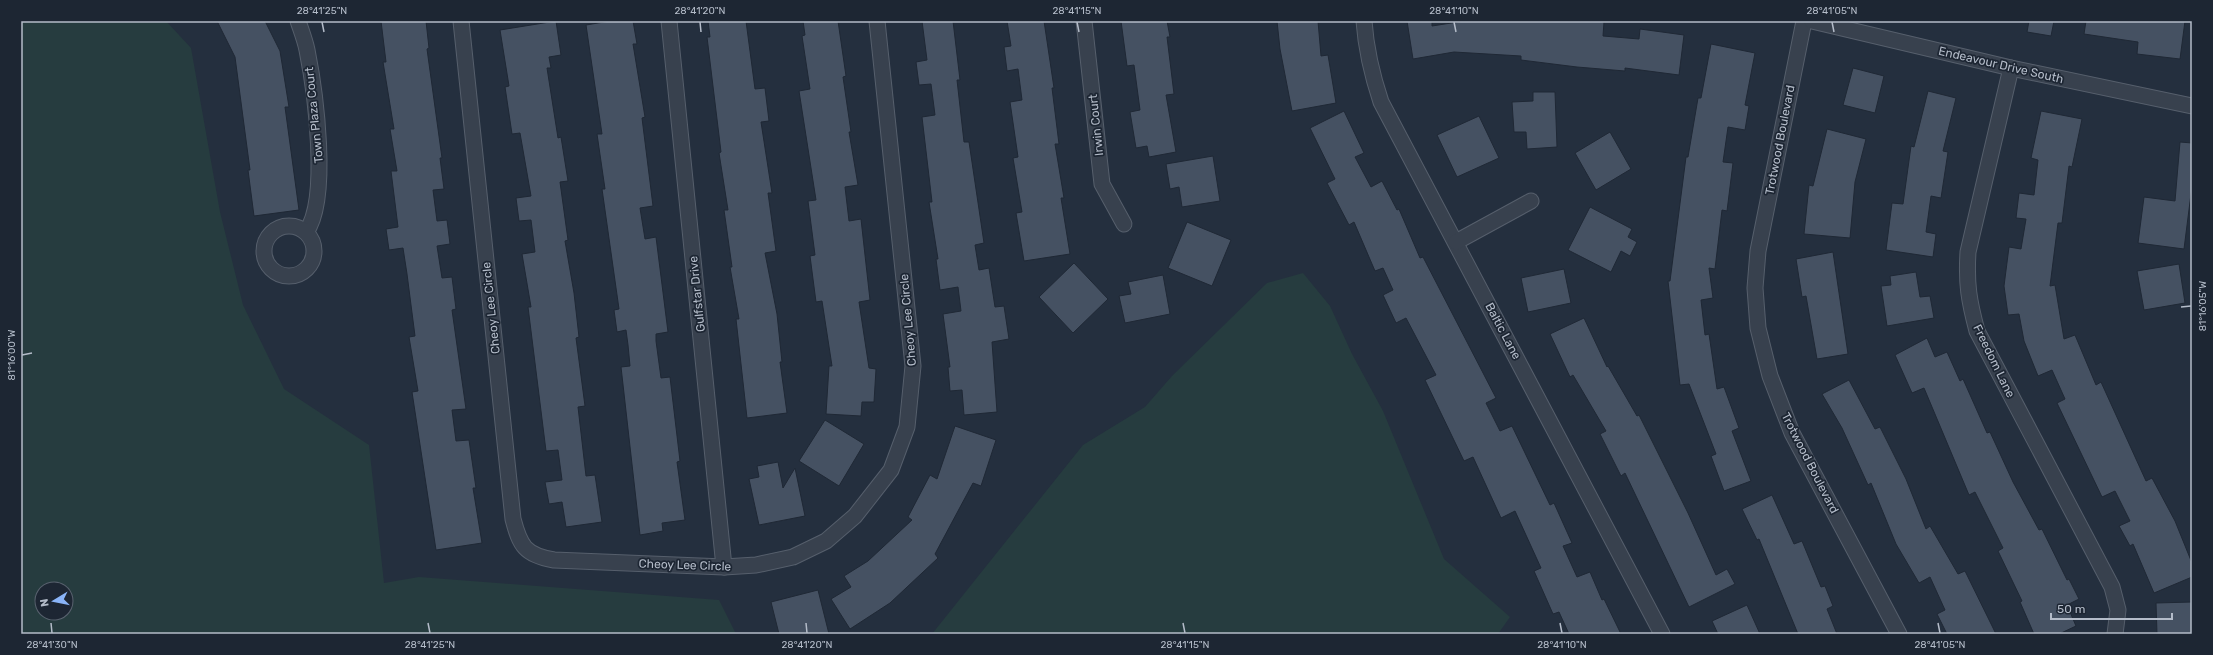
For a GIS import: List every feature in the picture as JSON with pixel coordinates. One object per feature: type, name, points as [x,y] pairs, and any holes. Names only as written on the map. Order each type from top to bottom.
[{"type":"street","name":"Town Plaza Court","points":[[298,21],[307,49],[320,152],[317,205],[306,232]]},
{"type":"street","name":"Cheoy Lee Circle","points":[[461,21],[513,519],[517,535],[525,550],[538,557],[554,560],[724,567],[756,565],[793,558],[826,541],[855,516],[891,470],[906,427],[914,366],[877,21]]},
{"type":"street","name":"Gulfstar Drive","points":[[669,21],[724,567]]},
{"type":"street","name":"Irwin Court","points":[[1084,21],[1102,184],[1124,224]]},
{"type":"street","name":"Baltic Lane","points":[[1364,21],[1365,42],[1371,73],[1381,102],[1662,634]]},
{"type":"street","name":"Trotwood Boulevard","points":[[1804,21],[1758,252],[1755,288],[1758,328],[1770,376],[1792,432],[1899,634]]},
{"type":"street","name":"Endeavour Drive South","points":[[1812,21],[2011,68],[2192,106]]},
{"type":"street","name":"Freedom Lane","points":[[2011,68],[1968,252],[1966,280],[1969,303],[1977,331],[2112,587],[2118,610],[2115,634]]},
{"type":"street","points":[[1456,242],[1531,201]]},
{"type":"green space","points":[[21,21],[166,21],[191,48],[220,212],[243,305],[284,389],[369,445],[384,583],[419,577],[719,600],[736,634],[21,634]]},
{"type":"green space","points":[[1303,273],[1330,306],[1352,354],[1383,411],[1444,559],[1510,617],[1498,634],[932,634],[1083,445],[1145,407],[1172,376],[1267,283]]},
{"type":"building","points":[[217,21],[265,21],[280,51],[289,107],[285,107],[299,210],[254,216],[248,170],[250,170],[235,57]]},
{"type":"building","points":[[381,21],[426,21],[429,48],[427,49],[442,158],[440,158],[444,189],[433,190],[437,221],[447,220],[450,244],[437,246],[442,278],[452,277],[456,309],[452,310],[466,409],[452,410],[456,441],[469,440],[476,488],[473,488],[482,543],[436,550],[412,392],[418,391],[409,337],[415,336],[403,248],[389,250],[386,229],[398,227],[391,171],[397,171],[390,129],[394,129],[383,62],[386,62]]},
{"type":"building","points":[[556,21],[561,55],[549,57],[551,68],[547,68],[558,138],[561,137],[568,181],[560,182],[568,240],[565,241],[574,293],[579,337],[576,338],[585,406],[578,407],[586,476],[595,475],[602,522],[566,527],[562,502],[549,504],[545,482],[562,480],[558,450],[546,451],[528,307],[531,307],[522,254],[535,252],[531,220],[519,221],[516,198],[531,196],[520,133],[512,134],[505,87],[509,86],[500,30]]},
{"type":"building","points":[[610,21],[633,21],[637,44],[633,44],[645,117],[642,118],[653,206],[640,208],[645,239],[656,237],[668,332],[656,334],[656,341],[661,378],[670,377],[680,461],[677,462],[685,520],[662,523],[663,531],[640,535],[621,367],[630,366],[628,345],[626,330],[617,332],[614,310],[619,309],[602,189],[605,189],[597,134],[602,134],[586,25]]},
{"type":"building","points":[[708,21],[746,21],[755,89],[765,88],[769,121],[761,122],[772,193],[768,193],[776,251],[765,253],[777,314],[782,362],[780,362],[787,413],[747,418],[736,319],[739,319],[730,267],[732,267],[724,210],[728,210],[719,153],[721,152],[707,37],[710,37]]},
{"type":"building","points":[[803,21],[838,21],[846,76],[843,77],[851,132],[849,132],[858,185],[845,187],[849,221],[861,219],[870,300],[859,302],[869,368],[876,369],[874,402],[862,402],[861,416],[826,414],[829,366],[832,366],[822,301],[816,302],[810,256],[815,255],[808,201],[816,200],[799,91],[810,89],[802,36],[805,35]]},
{"type":"building","points":[[922,21],[953,21],[960,80],[957,80],[964,142],[969,142],[984,243],[975,245],[979,270],[989,268],[995,307],[1004,306],[1009,339],[992,342],[997,412],[964,415],[962,390],[950,391],[948,367],[950,367],[943,314],[961,311],[958,287],[940,290],[936,259],[938,259],[929,202],[932,202],[922,117],[935,115],[931,84],[919,85],[916,62],[927,60]]},
{"type":"building","points":[[1007,21],[1044,21],[1054,88],[1052,88],[1059,144],[1055,144],[1064,198],[1061,198],[1070,254],[1024,261],[1016,213],[1022,212],[1013,158],[1018,157],[1010,102],[1022,100],[1018,69],[1007,71],[1004,47],[1011,46]]},
{"type":"building","points":[[1121,21],[1167,21],[1170,37],[1167,37],[1174,94],[1166,95],[1176,152],[1149,157],[1147,146],[1136,148],[1130,112],[1140,110],[1134,65],[1127,66]]},
{"type":"building","points":[[1277,21],[1318,21],[1321,56],[1328,55],[1336,103],[1292,111],[1280,49]]},
{"type":"building","points":[[1407,21],[1432,21],[1432,26],[1464,21],[1595,21],[1604,22],[1603,36],[1639,39],[1640,29],[1684,35],[1679,75],[1625,68],[1625,71],[1577,67],[1521,60],[1521,56],[1454,52],[1413,59]]},
{"type":"building","points":[[2029,21],[2054,21],[2051,36],[2027,32]]},
{"type":"building","points":[[2086,21],[2185,21],[2180,59],[2137,54],[2138,42],[2084,34]]},
{"type":"building","points":[[1711,44],[1755,53],[1745,105],[1749,106],[1745,130],[1728,127],[1723,162],[1733,163],[1727,211],[1722,210],[1715,269],[1709,268],[1713,298],[1701,300],[1705,335],[1709,334],[1717,389],[1724,387],[1739,428],[1732,431],[1751,481],[1724,491],[1711,456],[1716,454],[1689,384],[1680,385],[1668,281],[1670,281],[1686,157],[1688,157],[1698,98],[1701,98]]},
{"type":"building","points":[[1853,68],[1884,76],[1875,113],[1843,105]]},
{"type":"building","points":[[1928,91],[1956,98],[1943,151],[1948,152],[1941,198],[1931,196],[1926,232],[1936,234],[1933,257],[1886,250],[1892,203],[1903,204],[1911,146],[1914,147]]},
{"type":"building","points":[[1533,92],[1555,92],[1557,147],[1527,149],[1526,132],[1514,132],[1512,102],[1533,101]]},
{"type":"building","points":[[1344,111],[1364,153],[1355,157],[1371,187],[1382,181],[1397,210],[1399,209],[1420,258],[1423,257],[1496,398],[1486,403],[1500,431],[1512,426],[1550,505],[1554,503],[1572,543],[1563,546],[1577,577],[1590,572],[1602,600],[1604,599],[1621,634],[1569,634],[1559,612],[1553,614],[1534,571],[1541,568],[1515,511],[1501,518],[1473,457],[1464,461],[1425,380],[1436,375],[1406,318],[1396,323],[1383,295],[1393,290],[1383,268],[1375,271],[1354,222],[1349,225],[1327,183],[1335,179],[1310,128]]},
{"type":"building","points":[[2041,111],[2082,119],[2072,167],[2069,166],[2062,223],[2058,223],[2050,286],[2055,285],[2064,339],[2075,335],[2096,385],[2101,382],[2146,481],[2152,478],[2175,521],[2192,563],[2192,577],[2154,593],[2133,544],[2130,546],[2119,526],[2130,521],[2115,491],[2102,497],[2057,403],[2065,399],[2052,370],[2038,376],[2024,341],[2019,314],[2008,315],[2004,286],[2009,247],[2021,249],[2026,219],[2016,218],[2019,193],[2034,195],[2038,160],[2031,158]]},
{"type":"building","points":[[1479,116],[1499,158],[1457,177],[1437,135]]},
{"type":"building","points":[[1827,129],[1866,139],[1855,182],[1850,238],[1804,234],[1809,185],[1813,186]]},
{"type":"building","points":[[1610,132],[1631,169],[1596,190],[1575,153]]},
{"type":"building","points":[[2180,142],[2192,143],[2192,186],[2184,249],[2138,243],[2144,197],[2175,201]]},
{"type":"building","points":[[1213,156],[1220,201],[1182,207],[1179,187],[1170,189],[1166,164]]},
{"type":"building","points":[[1590,207],[1632,229],[1628,237],[1637,242],[1630,256],[1621,251],[1611,272],[1568,250]]},
{"type":"building","points":[[1187,222],[1231,240],[1212,286],[1168,268]]},
{"type":"building","points":[[1833,252],[1848,354],[1817,359],[1806,296],[1802,297],[1796,259]]},
{"type":"building","points":[[1074,263],[1108,299],[1073,333],[1039,297]]},
{"type":"building","points":[[2179,264],[2185,303],[2144,310],[2137,271]]},
{"type":"building","points":[[1564,269],[1571,303],[1528,312],[1521,278]]},
{"type":"building","points":[[1916,272],[1920,297],[1930,296],[1934,318],[1887,326],[1881,286],[1891,285],[1890,276]]},
{"type":"building","points":[[1163,275],[1170,314],[1125,323],[1119,296],[1131,294],[1128,282]]},
{"type":"building","points":[[1584,318],[1607,367],[1608,366],[1637,416],[1639,415],[1688,513],[1716,575],[1727,569],[1735,584],[1689,607],[1625,473],[1621,476],[1600,434],[1606,431],[1573,375],[1570,377],[1550,334]]},
{"type":"building","points":[[1927,338],[1935,357],[1947,352],[1960,381],[1963,379],[1987,433],[1990,432],[2013,482],[2039,530],[2042,529],[2067,580],[2069,579],[2079,599],[2067,605],[2076,626],[2059,634],[2034,634],[2020,602],[2022,601],[1998,551],[2003,548],[1975,492],[1969,495],[1924,388],[1912,393],[1895,355]]},
{"type":"building","points":[[1849,380],[1875,429],[1880,427],[1906,479],[1926,529],[1930,526],[1958,574],[1965,571],[1996,634],[1947,634],[1937,614],[1945,610],[1930,577],[1919,583],[1896,544],[1871,483],[1868,485],[1842,428],[1822,394]]},
{"type":"building","points":[[825,420],[864,444],[839,486],[799,461]]},
{"type":"building","points":[[955,426],[996,440],[981,486],[973,483],[935,554],[938,558],[890,603],[850,629],[831,599],[851,587],[844,576],[868,561],[912,520],[908,517],[930,475],[937,479]]},
{"type":"building","points":[[778,462],[783,488],[795,468],[805,516],[759,525],[749,479],[759,477],[757,466]]},
{"type":"building","points":[[1772,495],[1794,544],[1802,541],[1821,587],[1825,586],[1833,606],[1827,609],[1837,634],[1798,634],[1759,539],[1757,540],[1742,509]]},
{"type":"building","points":[[818,590],[829,634],[779,634],[771,602]]},
{"type":"building","points":[[2192,602],[2192,634],[2157,634],[2156,603]]},
{"type":"building","points":[[1747,605],[1760,634],[1718,634],[1712,621]]}]
